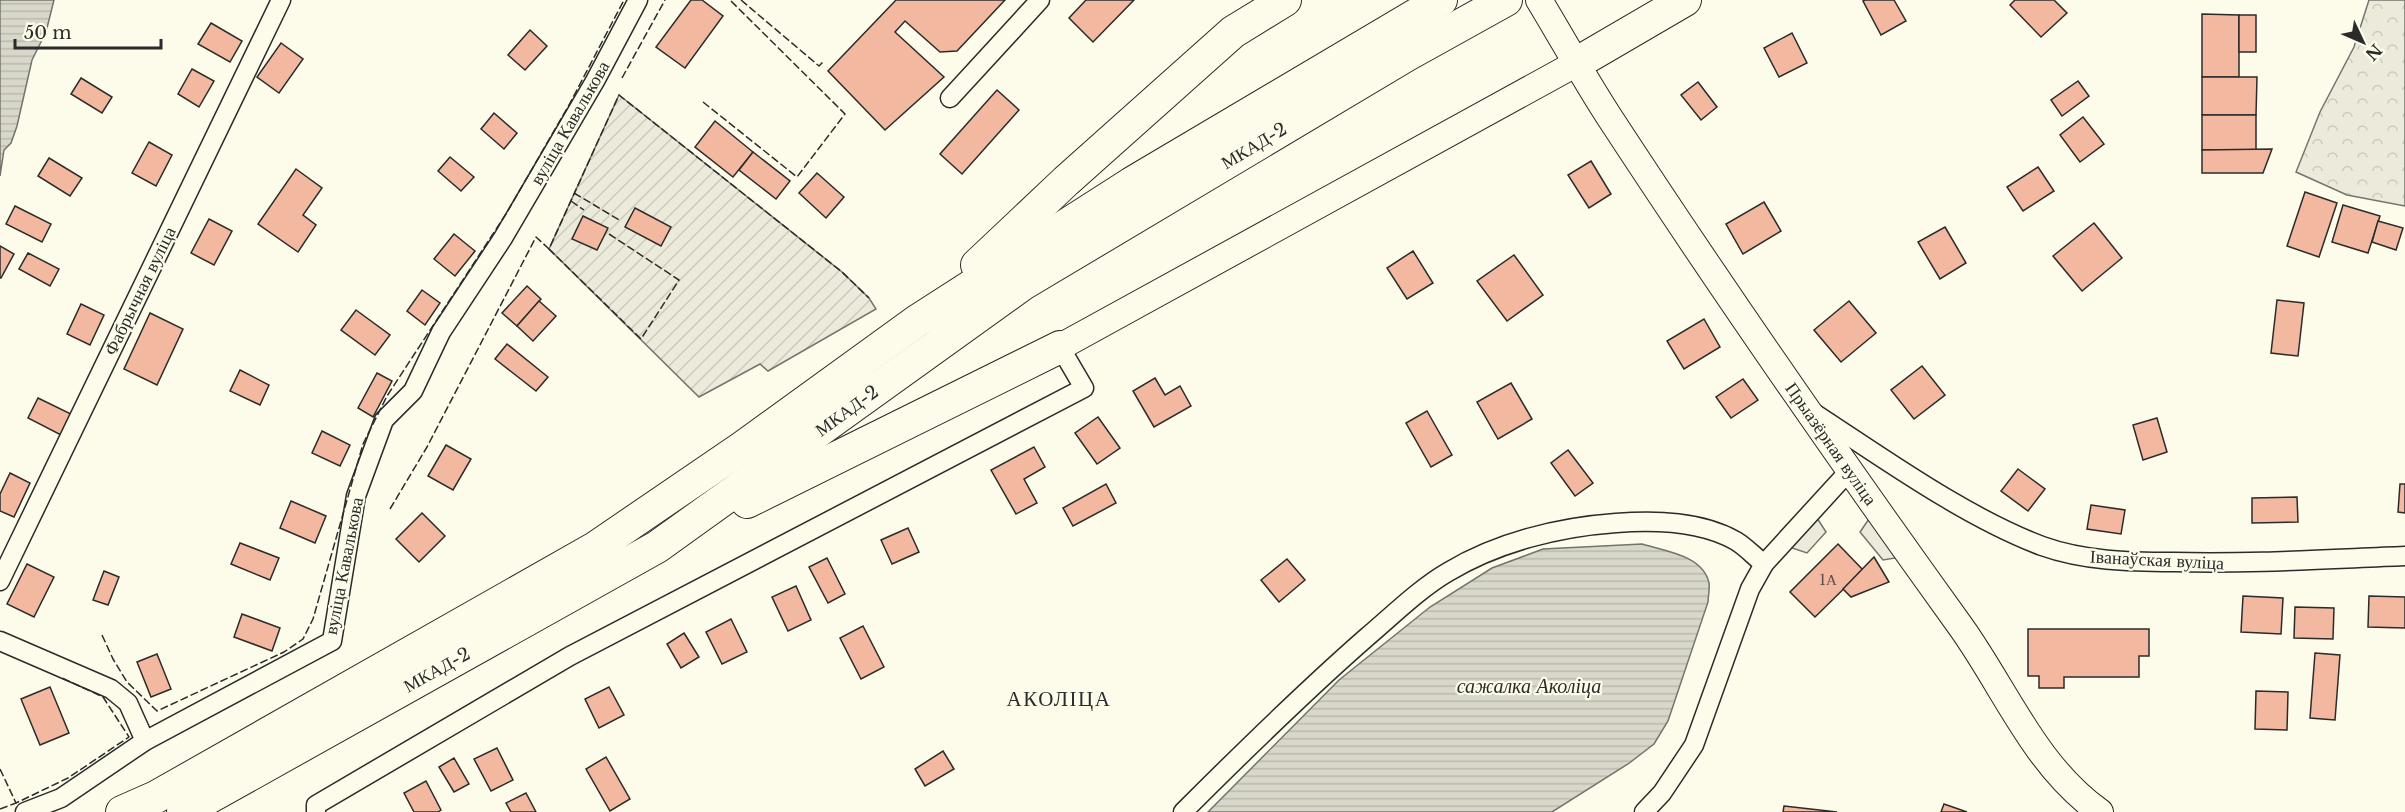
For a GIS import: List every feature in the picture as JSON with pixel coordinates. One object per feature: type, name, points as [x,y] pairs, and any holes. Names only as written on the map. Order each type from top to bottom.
[{"type":"highway","points":[[917,321],[1066,181],[1233,32],[1284,0]]},
{"type":"highway","points":[[122,812],[156,797],[595,548],[743,447],[917,321],[1132,183],[1441,0]]},
{"type":"highway","points":[[1577,63],[1685,0]]},
{"type":"highway","name":"МКАД-2","points":[[183,812],[657,547],[1023,284],[1397,61],[1502,2]]},
{"type":"highway","points":[[657,547],[1060,346]]},
{"type":"street","name":"Фабрычная вуліца","points":[[0,582],[281,0]]},
{"type":"street","name":"вуліца Кавалькова","points":[[25,812],[61,798],[145,741],[332,641],[356,496],[384,420],[413,391],[441,332],[509,228],[595,81],[638,0]]},
{"type":"street","points":[[950,98],[1040,0]]},
{"type":"street","name":"Прыазёрная вуліца","points":[[1539,0],[1606,113],[1849,471],[1967,636],[2021,724],[2058,775],[2100,812]]},
{"type":"street","points":[[312,810],[570,656],[1084,388],[1060,346],[1577,63]]},
{"type":"street","name":"Іванаўская вуліца","points":[[1805,407],[1913,476],[1998,526],[2043,546],[2080,556],[2114,561],[2223,564],[2405,556]]},
{"type":"street","points":[[1644,812],[1662,793],[1694,745],[1750,590],[1764,564],[1849,471]]},
{"type":"street","points":[[1183,812],[1318,680],[1410,600],[1447,572],[1493,549],[1544,534],[1594,525],[1652,521],[1701,528],[1736,541],[1764,564]]},
{"type":"street","points":[[0,641],[111,689],[128,703],[145,741]]},
{"type":"green space","points":[[2369,0],[2405,0],[2405,206],[2347,195],[2296,172],[2320,112],[2354,47]]},
{"type":"green space","points":[[619,95],[842,272],[869,298],[876,309],[768,371],[760,364],[699,397],[549,249]]},
{"type":"shaded area","points":[[1871,516],[1901,557],[1883,560],[1860,532]]},
{"type":"shaded area","points":[[1817,518],[1826,532],[1807,553],[1789,547]]},
{"type":"water","points":[[0,0],[54,0],[46,32],[32,60],[17,126],[11,143],[4,150],[0,176]]},
{"type":"water","name":"сажалка Аколіца","points":[[1642,544],[1682,556],[1699,566],[1709,583],[1708,602],[1668,721],[1654,744],[1628,764],[1552,812],[1208,812],[1339,680],[1430,607],[1492,568],[1543,549]]},
{"type":"building","points":[[691,0],[702,0],[723,16],[685,68],[656,47]]},
{"type":"building","points":[[896,0],[1005,0],[957,51],[940,52],[905,21],[895,32],[944,77],[885,130],[828,71]]},
{"type":"building","points":[[1086,0],[1134,0],[1093,42],[1069,18]]},
{"type":"building","points":[[1894,0],[1906,21],[1881,35],[1863,1]]},
{"type":"building","points":[[2015,0],[2054,0],[2067,13],[2041,37],[2010,5]]},
{"type":"building","points":[[2202,14],[2239,15],[2239,77],[2202,77]]},
{"type":"building","points":[[2239,15],[2256,15],[2256,52],[2239,52]]},
{"type":"building","points":[[211,23],[242,41],[230,62],[198,44]]},
{"type":"building","points":[[530,30],[547,46],[525,70],[508,55]]},
{"type":"building","points":[[1792,33],[1807,63],[1779,77],[1764,48]]},
{"type":"building","points":[[281,43],[303,59],[279,93],[257,77]]},
{"type":"building","points":[[192,69],[214,81],[199,107],[178,94]]},
{"type":"building","points":[[2202,77],[2257,77],[2256,115],[2202,115]]},
{"type":"building","points":[[81,78],[112,97],[102,113],[71,94]]},
{"type":"building","points":[[2078,81],[2089,96],[2062,116],[2051,100]]},
{"type":"building","points":[[1698,82],[1717,107],[1701,120],[1681,95]]},
{"type":"building","points":[[997,90],[1019,110],[962,174],[940,154]]},
{"type":"building","points":[[494,113],[517,133],[504,149],[481,129]]},
{"type":"building","points":[[2202,115],[2256,115],[2256,150],[2202,150]]},
{"type":"building","points":[[2083,117],[2104,144],[2080,162],[2060,135]]},
{"type":"building","points":[[715,121],[753,152],[733,177],[695,147]]},
{"type":"building","points":[[149,142],[172,155],[156,186],[132,173]]},
{"type":"building","points":[[2272,149],[2263,173],[2202,173],[2202,150]]},
{"type":"building","points":[[753,152],[790,181],[776,199],[739,170]]},
{"type":"building","points":[[450,157],[474,177],[461,191],[438,171]]},
{"type":"building","points":[[49,158],[82,178],[70,196],[38,176]]},
{"type":"building","points":[[1591,161],[1611,194],[1589,208],[1568,175]]},
{"type":"building","points":[[2038,167],[2054,191],[2023,211],[2007,187]]},
{"type":"building","points":[[296,169],[322,188],[303,215],[316,225],[298,252],[258,224]]},
{"type":"building","points":[[817,173],[844,197],[826,218],[799,193]]},
{"type":"building","points":[[2305,192],[2337,203],[2319,257],[2287,246]]},
{"type":"building","points":[[1764,202],[1781,231],[1743,254],[1726,224]]},
{"type":"building","points":[[2343,205],[2380,216],[2368,253],[2332,242]]},
{"type":"building","points":[[15,206],[51,224],[42,242],[6,224]]},
{"type":"building","points":[[635,208],[671,227],[661,246],[625,227]]},
{"type":"building","points":[[583,216],[608,228],[597,250],[572,239]]},
{"type":"building","points":[[209,219],[232,231],[214,265],[191,253]]},
{"type":"building","points":[[2378,221],[2403,228],[2396,250],[2372,242]]},
{"type":"building","points":[[2094,223],[2122,258],[2082,291],[2053,256]]},
{"type":"building","points":[[1945,227],[1966,263],[1940,279],[1918,242]]},
{"type":"building","points":[[454,234],[475,251],[455,276],[434,259]]},
{"type":"building","points":[[0,246],[14,254],[1,278],[0,278]]},
{"type":"building","points":[[1413,251],[1433,283],[1407,299],[1387,268]]},
{"type":"building","points":[[28,253],[59,269],[50,286],[19,269]]},
{"type":"building","points":[[1514,255],[1543,295],[1507,321],[1477,281]]},
{"type":"building","points":[[527,286],[541,299],[517,326],[502,313]]},
{"type":"building","points":[[422,290],[440,303],[425,325],[407,311]]},
{"type":"building","points":[[2277,300],[2304,303],[2298,356],[2271,353]]},
{"type":"building","points":[[539,301],[556,316],[533,341],[517,326]]},
{"type":"building","points":[[1849,301],[1876,333],[1841,362],[1814,330]]},
{"type":"building","points":[[81,304],[104,315],[90,345],[67,334]]},
{"type":"building","points":[[356,310],[390,335],[375,355],[341,330]]},
{"type":"building","points":[[150,313],[183,329],[157,385],[124,369]]},
{"type":"building","points":[[1704,319],[1720,347],[1684,369],[1667,341]]},
{"type":"building","points":[[507,344],[548,377],[536,391],[495,359]]},
{"type":"building","points":[[1922,366],[1945,395],[1914,419],[1891,390]]},
{"type":"building","points":[[240,370],[269,385],[260,405],[230,391]]},
{"type":"building","points":[[377,373],[392,381],[373,417],[358,408]]},
{"type":"building","points":[[1155,378],[1165,395],[1180,386],[1191,406],[1154,427],[1133,391]]},
{"type":"building","points":[[1743,379],[1758,400],[1731,418],[1716,397]]},
{"type":"building","points":[[1511,383],[1532,419],[1498,439],[1477,402]]},
{"type":"building","points":[[38,398],[71,414],[61,435],[28,418]]},
{"type":"building","points":[[1427,411],[1452,455],[1431,467],[1406,423]]},
{"type":"building","points":[[1098,417],[1120,448],[1097,464],[1075,433]]},
{"type":"building","points":[[2157,418],[2167,452],[2143,460],[2133,425]]},
{"type":"building","points":[[322,431],[350,445],[340,466],[312,453]]},
{"type":"building","points":[[446,445],[471,459],[453,490],[428,476]]},
{"type":"building","points":[[1034,447],[1045,467],[1024,479],[1037,503],[1016,514],[991,470]]},
{"type":"building","points":[[1568,450],[1593,483],[1575,496],[1551,463]]},
{"type":"building","points":[[2018,469],[2045,489],[2028,511],[2001,491]]},
{"type":"building","points":[[10,473],[30,483],[14,517],[0,511],[0,494]]},
{"type":"building","points":[[1106,484],[1116,503],[1073,526],[1063,508]]},
{"type":"building","points":[[2400,484],[2405,484],[2405,513],[2398,512]]},
{"type":"building","points":[[2297,497],[2298,522],[2252,523],[2252,498]]},
{"type":"building","points":[[291,501],[326,516],[315,543],[280,528]]},
{"type":"building","points":[[2091,505],[2125,510],[2121,534],[2087,529]]},
{"type":"building","points":[[422,513],[445,536],[419,562],[396,539]]},
{"type":"building","points":[[908,528],[919,552],[892,564],[881,540]]},
{"type":"building","points":[[240,543],[279,558],[270,580],[231,564]]},
{"type":"building","points":[[1838,544],[1863,570],[1815,617],[1790,592]]},
{"type":"building","points":[[1874,557],[1889,582],[1851,597],[1843,589]]},
{"type":"building","points":[[827,558],[845,594],[828,603],[809,567]]},
{"type":"building","points":[[1287,559],[1305,580],[1279,602],[1261,580]]},
{"type":"building","points":[[27,564],[54,577],[34,617],[7,604]]},
{"type":"building","points":[[104,571],[119,577],[108,605],[93,600]]},
{"type":"building","points":[[796,586],[811,620],[788,631],[772,597]]},
{"type":"building","points":[[2243,596],[2283,598],[2281,634],[2241,632]]},
{"type":"building","points":[[2369,596],[2405,597],[2405,628],[2368,627]]},
{"type":"building","points":[[2295,607],[2334,608],[2333,639],[2294,638]]},
{"type":"building","points":[[242,614],[280,628],[272,651],[234,637]]},
{"type":"building","points":[[731,619],[747,652],[722,664],[706,632]]},
{"type":"building","points":[[863,626],[884,667],[861,679],[840,638]]},
{"type":"building","points":[[2028,629],[2149,629],[2149,656],[2139,656],[2139,677],[2064,677],[2064,688],[2039,688],[2039,676],[2028,676]]},
{"type":"building","points":[[684,633],[699,657],[681,668],[667,644]]},
{"type":"building","points":[[2315,653],[2340,655],[2335,720],[2310,718]]},
{"type":"building","points":[[157,654],[171,689],[151,697],[137,662]]},
{"type":"building","points":[[50,687],[69,733],[40,745],[21,699]]},
{"type":"building","points":[[609,687],[624,715],[599,728],[585,699]]},
{"type":"building","points":[[2256,691],[2288,692],[2287,730],[2255,729]]},
{"type":"building","points":[[497,748],[513,780],[491,791],[474,759]]},
{"type":"building","points":[[943,751],[954,769],[925,786],[915,769]]},
{"type":"building","points":[[606,757],[630,799],[610,811],[586,769]]},
{"type":"building","points":[[454,758],[469,784],[454,792],[439,767]]},
{"type":"building","points":[[426,781],[441,810],[414,812],[404,793]]},
{"type":"building","points":[[526,793],[536,812],[511,812],[506,803]]},
{"type":"building","points":[[1944,804],[1967,812],[1941,812]]},
{"type":"building","points":[[1784,806],[1837,812],[1783,812]]},
{"type":"fence","points":[[102,635],[127,682],[157,711],[284,652],[303,639],[313,619],[363,444],[387,396],[506,214],[569,105],[624,0]]},
{"type":"fence","points":[[622,78],[665,0]]},
{"type":"fence","points":[[703,102],[797,177],[845,114],[730,0]]},
{"type":"fence","points":[[741,0],[819,66],[823,62]]},
{"type":"fence","points":[[609,234],[679,280],[641,339],[549,249],[619,95],[842,272],[869,298]]},
{"type":"fence","points":[[574,193],[621,221]]},
{"type":"fence","points":[[571,201],[584,210]]},
{"type":"fence","points":[[390,509],[427,447],[536,237],[549,249]]},
{"type":"fence","points":[[0,769],[16,803],[68,778],[129,737],[103,697],[60,677]]},
{"type":"fence","points":[[0,809],[16,803]]},
{"type":"district","name":"АКОЛІЦА","points":[[1059,699]]}]
